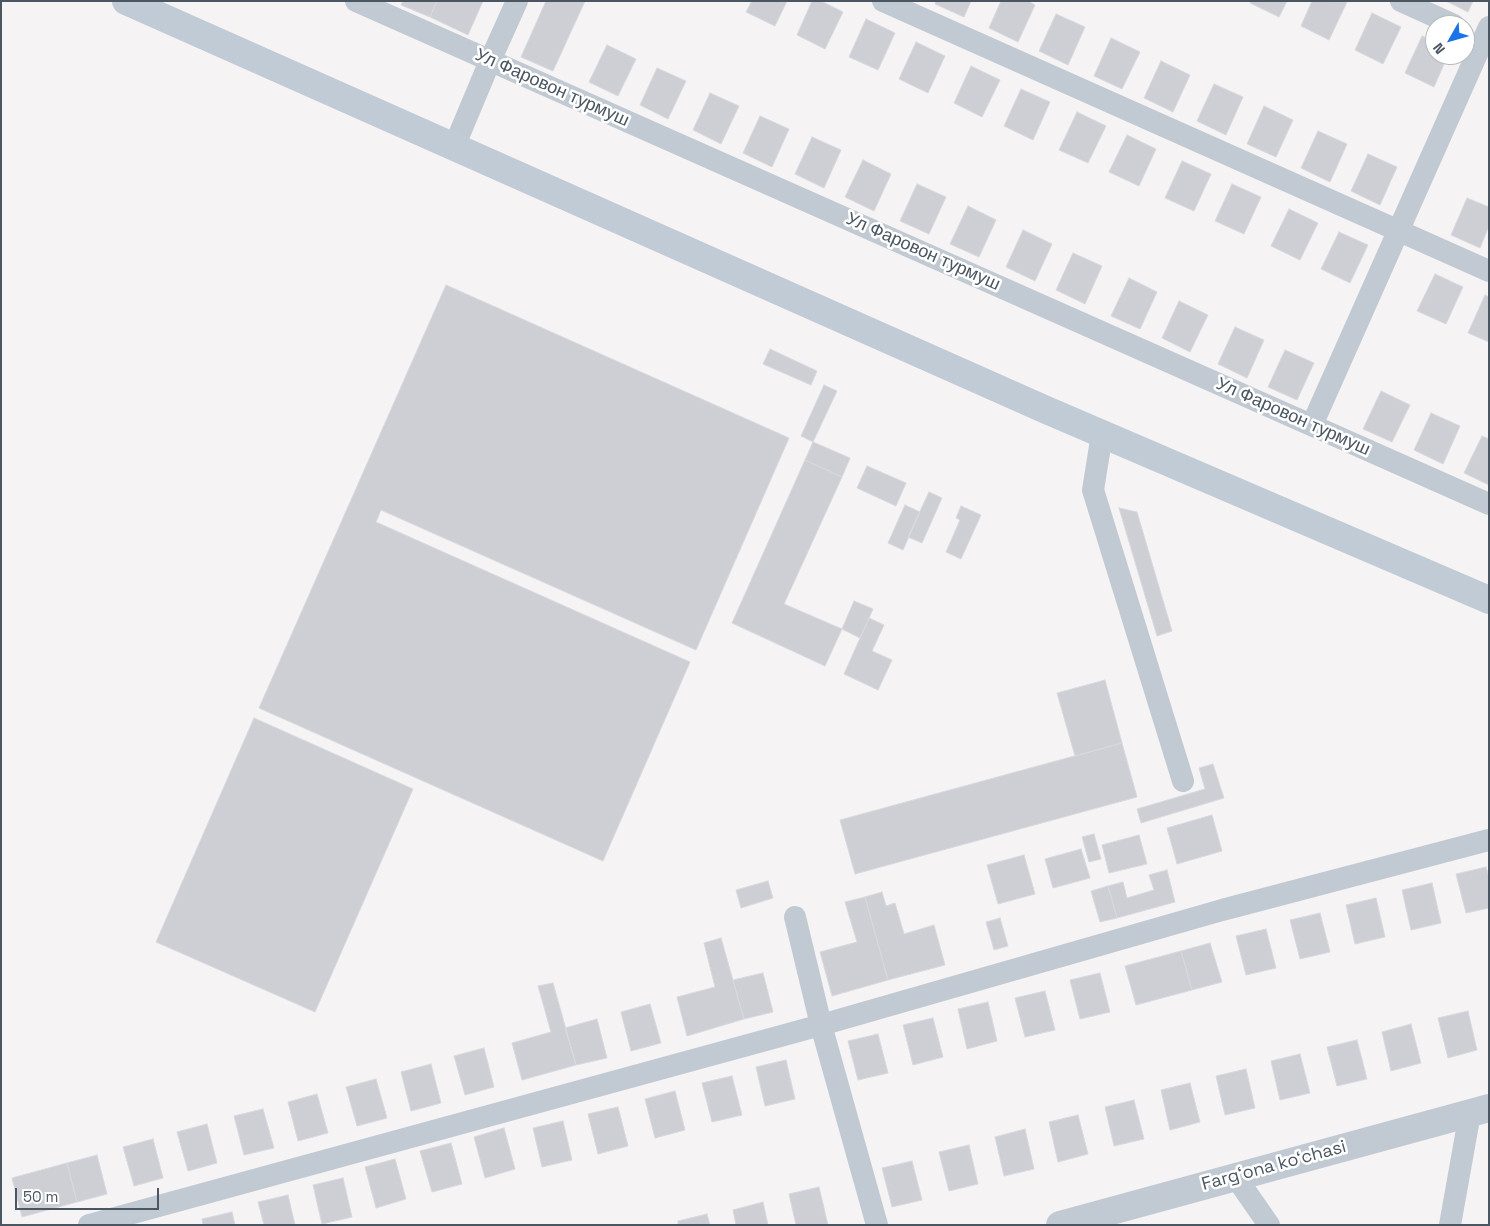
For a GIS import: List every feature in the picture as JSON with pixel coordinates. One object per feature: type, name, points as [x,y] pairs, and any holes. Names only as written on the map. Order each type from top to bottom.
[{"type":"main road","points":[[126,1],[1034,405],[1489,600]]},
{"type":"street","name":"Ул Фаровон турмуш","points":[[356,1],[1489,504]]},
{"type":"street","points":[[454,147],[517,1]]},
{"type":"street","points":[[882,1],[1489,271]]},
{"type":"street","points":[[1401,1],[1432,15]]},
{"type":"street","points":[[1312,425],[1399,231],[1482,34]]},
{"type":"street","points":[[1102,434],[1093,490],[1183,781]]},
{"type":"street","points":[[89,1225],[821,1025],[1213,912],[1489,840]]},
{"type":"street","points":[[795,916],[821,1025],[877,1225]]},
{"type":"street","points":[[1450,1225],[1480,1111]]},
{"type":"street","name":"Fargʻona koʻchasi","points":[[1060,1225],[1480,1111]]},
{"type":"street","points":[[1235,1176],[1269,1225]]},
{"type":"building","points":[[403,1],[437,1],[430,17],[401,5]]},
{"type":"building","points":[[437,1],[483,1],[468,35],[430,17]]},
{"type":"building","points":[[546,1],[585,1],[553,71],[521,57]]},
{"type":"building","points":[[752,1],[787,1],[775,26],[746,12]]},
{"type":"building","points":[[812,1],[821,1],[843,12],[825,49],[797,35]]},
{"type":"building","points":[[936,1],[971,1],[964,17],[935,4]]},
{"type":"building","points":[[1001,1],[1028,1],[1035,5],[1018,42],[989,28]]},
{"type":"building","points":[[1251,1],[1287,1],[1279,17],[1250,3]]},
{"type":"building","points":[[1312,1],[1347,2],[1329,40],[1301,26]]},
{"type":"building","points":[[1446,1],[1473,1],[1468,12]]},
{"type":"building","points":[[1372,13],[1401,27],[1383,64],[1355,50]]},
{"type":"building","points":[[1056,14],[1085,27],[1068,65],[1039,51]]},
{"type":"building","points":[[866,19],[895,33],[878,70],[849,57]]},
{"type":"building","points":[[1422,36],[1425,37],[1425,65],[1444,65],[1434,87],[1405,73]]},
{"type":"building","points":[[1111,38],[1140,52],[1122,89],[1094,76]]},
{"type":"building","points":[[916,42],[945,56],[928,93],[899,79]]},
{"type":"building","points":[[607,45],[636,59],[618,96],[589,82]]},
{"type":"building","points":[[1161,61],[1190,75],[1173,112],[1144,98]]},
{"type":"building","points":[[971,66],[1000,80],[982,117],[954,103]]},
{"type":"building","points":[[657,68],[686,81],[668,119],[640,105]]},
{"type":"building","points":[[1214,84],[1243,97],[1226,135],[1197,121]]},
{"type":"building","points":[[1021,89],[1050,102],[1033,140],[1004,126]]},
{"type":"building","points":[[710,93],[739,106],[721,144],[693,130]]},
{"type":"building","points":[[1264,106],[1293,120],[1276,157],[1247,144]]},
{"type":"building","points":[[1077,112],[1106,126],[1088,163],[1059,150]]},
{"type":"building","points":[[760,116],[789,129],[772,167],[743,153]]},
{"type":"building","points":[[1318,131],[1347,144],[1330,182],[1301,168]]},
{"type":"building","points":[[1127,135],[1156,149],[1139,186],[1109,172]]},
{"type":"building","points":[[812,137],[841,150],[824,188],[795,174]]},
{"type":"building","points":[[1368,154],[1397,167],[1380,205],[1351,191]]},
{"type":"building","points":[[863,160],[891,174],[874,211],[845,197]]},
{"type":"building","points":[[1182,161],[1211,174],[1194,211],[1165,198]]},
{"type":"building","points":[[917,184],[946,197],[929,234],[900,221]]},
{"type":"building","points":[[1232,184],[1261,197],[1244,234],[1215,221]]},
{"type":"building","points":[[1467,198],[1489,207],[1489,226],[1480,248],[1451,235]]},
{"type":"building","points":[[968,206],[996,220],[979,257],[950,244]]},
{"type":"building","points":[[1289,209],[1318,223],[1300,260],[1271,246]]},
{"type":"building","points":[[1023,230],[1052,244],[1035,281],[1006,267]]},
{"type":"building","points":[[1339,232],[1368,245],[1350,283],[1321,269]]},
{"type":"building","points":[[1073,253],[1102,266],[1085,304],[1056,290]]},
{"type":"building","points":[[1435,274],[1463,287],[1446,324],[1417,311]]},
{"type":"building","points":[[1129,278],[1157,292],[1140,329],[1111,316]]},
{"type":"building","points":[[446,285],[789,438],[696,650],[381,510],[376,522],[690,662],[603,861],[259,708]]},
{"type":"building","points":[[1485,295],[1489,297],[1489,342],[1468,333]]},
{"type":"building","points":[[1179,301],[1208,315],[1190,352],[1162,338]]},
{"type":"building","points":[[1235,327],[1264,340],[1247,378],[1218,364]]},
{"type":"building","points":[[770,349],[817,371],[811,385],[763,364]]},
{"type":"building","points":[[1285,350],[1314,363],[1297,400],[1268,387]]},
{"type":"building","points":[[824,385],[837,391],[813,442],[801,436]]},
{"type":"building","points":[[1381,391],[1410,405],[1392,442],[1363,429]]},
{"type":"building","points":[[1431,413],[1460,426],[1443,464],[1414,450]]},
{"type":"building","points":[[1482,436],[1489,439],[1489,485],[1464,473]]},
{"type":"building","points":[[813,442],[850,458],[842,477],[805,460]]},
{"type":"building","points":[[805,460],[842,477],[784,604],[842,629],[825,666],[732,623]]},
{"type":"building","points":[[867,466],[906,483],[896,506],[857,488]]},
{"type":"building","points":[[929,492],[942,498],[922,543],[908,537]]},
{"type":"building","points":[[905,505],[920,512],[903,550],[888,543]]},
{"type":"building","points":[[961,506],[981,515],[961,559],[946,552],[960,520],[956,518]]},
{"type":"building","points":[[1119,508],[1137,512],[1172,631],[1157,636]]},
{"type":"building","points":[[854,601],[873,609],[860,638],[842,629]]},
{"type":"building","points":[[869,618],[884,625],[872,651],[892,660],[878,690],[844,674]]},
{"type":"building","points":[[1105,680],[1122,743],[1075,756],[1057,693]]},
{"type":"building","points":[[254,718],[413,789],[315,1012],[156,942]]},
{"type":"building","points":[[1122,743],[1137,797],[855,874],[840,820]]},
{"type":"building","points":[[1213,764],[1224,798],[1141,823],[1137,809],[1205,789],[1199,768]]},
{"type":"building","points":[[1212,815],[1222,851],[1177,864],[1167,828]]},
{"type":"building","points":[[1094,834],[1101,859],[1089,862],[1082,837]]},
{"type":"building","points":[[1139,835],[1147,864],[1109,873],[1102,845]]},
{"type":"building","points":[[1081,849],[1090,878],[1053,888],[1045,859]]},
{"type":"building","points":[[1024,855],[1035,894],[998,904],[987,865]]},
{"type":"building","points":[[1486,867],[1489,877],[1489,908],[1466,913],[1456,874]]},
{"type":"building","points":[[1167,870],[1175,902],[1117,918],[1108,886],[1123,882],[1127,898],[1154,890],[1149,875]]},
{"type":"building","points":[[768,881],[773,898],[741,908],[736,890]]},
{"type":"building","points":[[1432,883],[1441,923],[1411,930],[1402,890]]},
{"type":"building","points":[[1108,886],[1117,918],[1100,922],[1091,891]]},
{"type":"building","points":[[882,892],[886,906],[895,903],[904,934],[934,925],[945,965],[888,980],[865,897]]},
{"type":"building","points":[[865,897],[888,980],[832,996],[820,952],[857,942],[845,902]]},
{"type":"building","points":[[1376,898],[1385,937],[1355,944],[1346,905]]},
{"type":"building","points":[[1320,913],[1330,952],[1300,959],[1290,920]]},
{"type":"building","points":[[1000,918],[1008,946],[994,950],[986,922]]},
{"type":"building","points":[[1266,929],[1276,968],[1246,975],[1236,936]]},
{"type":"building","points":[[721,938],[744,1019],[687,1036],[677,997],[715,987],[704,943]]},
{"type":"building","points":[[1210,943],[1222,982],[1192,990],[1181,951]]},
{"type":"building","points":[[1181,951],[1192,990],[1136,1005],[1125,966]]},
{"type":"building","points":[[763,973],[773,1012],[744,1019],[733,980]]},
{"type":"building","points":[[1100,973],[1110,1012],[1080,1019],[1070,980]]},
{"type":"building","points":[[553,983],[576,1065],[522,1080],[512,1043],[551,1032],[538,986]]},
{"type":"building","points":[[1045,991],[1055,1030],[1025,1037],[1015,998]]},
{"type":"building","points":[[988,1002],[997,1041],[967,1049],[958,1009]]},
{"type":"building","points":[[650,1004],[661,1043],[631,1051],[621,1012]]},
{"type":"building","points":[[1468,1011],[1477,1050],[1448,1058],[1438,1018]]},
{"type":"building","points":[[933,1018],[943,1057],[913,1065],[903,1025]]},
{"type":"building","points":[[597,1019],[607,1058],[576,1065],[565,1028]]},
{"type":"building","points":[[1411,1024],[1421,1063],[1391,1071],[1382,1032]]},
{"type":"building","points":[[878,1034],[888,1073],[858,1080],[848,1041]]},
{"type":"building","points":[[1357,1040],[1367,1079],[1337,1086],[1327,1047]]},
{"type":"building","points":[[484,1048],[494,1087],[465,1095],[454,1056]]},
{"type":"building","points":[[1300,1054],[1310,1093],[1280,1100],[1271,1061]]},
{"type":"building","points":[[786,1060],[795,1099],[765,1106],[756,1067]]},
{"type":"building","points":[[431,1064],[441,1103],[411,1111],[401,1072]]},
{"type":"building","points":[[1246,1069],[1255,1108],[1225,1115],[1216,1076]]},
{"type":"building","points":[[732,1076],[742,1115],[712,1122],[702,1083]]},
{"type":"building","points":[[376,1079],[387,1118],[357,1126],[346,1087]]},
{"type":"building","points":[[1190,1083],[1200,1122],[1170,1130],[1161,1090]]},
{"type":"building","points":[[675,1091],[685,1130],[655,1138],[645,1099]]},
{"type":"building","points":[[317,1094],[328,1133],[298,1141],[288,1102]]},
{"type":"building","points":[[1134,1100],[1144,1139],[1114,1146],[1105,1107]]},
{"type":"building","points":[[618,1107],[628,1146],[598,1154],[588,1114]]},
{"type":"building","points":[[263,1109],[274,1148],[244,1155],[234,1116]]},
{"type":"building","points":[[1078,1115],[1088,1154],[1058,1162],[1049,1122]]},
{"type":"building","points":[[563,1121],[572,1160],[542,1167],[533,1128]]},
{"type":"building","points":[[207,1124],[217,1163],[188,1171],[177,1132]]},
{"type":"building","points":[[504,1128],[515,1169],[485,1178],[474,1137]]},
{"type":"building","points":[[1025,1129],[1034,1169],[1004,1176],[995,1137]]},
{"type":"building","points":[[153,1139],[163,1178],[134,1186],[123,1147]]},
{"type":"building","points":[[451,1143],[462,1184],[432,1192],[420,1151]]},
{"type":"building","points":[[969,1145],[978,1184],[949,1191],[939,1152]]},
{"type":"building","points":[[97,1155],[107,1194],[77,1202],[67,1163]]},
{"type":"building","points":[[395,1159],[406,1199],[376,1208],[365,1167]]},
{"type":"building","points":[[912,1161],[922,1200],[892,1207],[882,1168]]},
{"type":"building","points":[[67,1163],[77,1202],[22,1217],[12,1178]]},
{"type":"building","points":[[343,1178],[352,1217],[322,1224],[313,1185]]},
{"type":"building","points":[[819,1187],[828,1225],[796,1225],[789,1194]]},
{"type":"building","points":[[288,1195],[295,1225],[264,1225],[258,1202]]},
{"type":"building","points":[[763,1202],[768,1225],[736,1225],[733,1210]]},
{"type":"building","points":[[232,1212],[235,1225],[203,1225],[202,1219]]},
{"type":"building","points":[[707,1214],[710,1225],[678,1225],[678,1221]]}]
